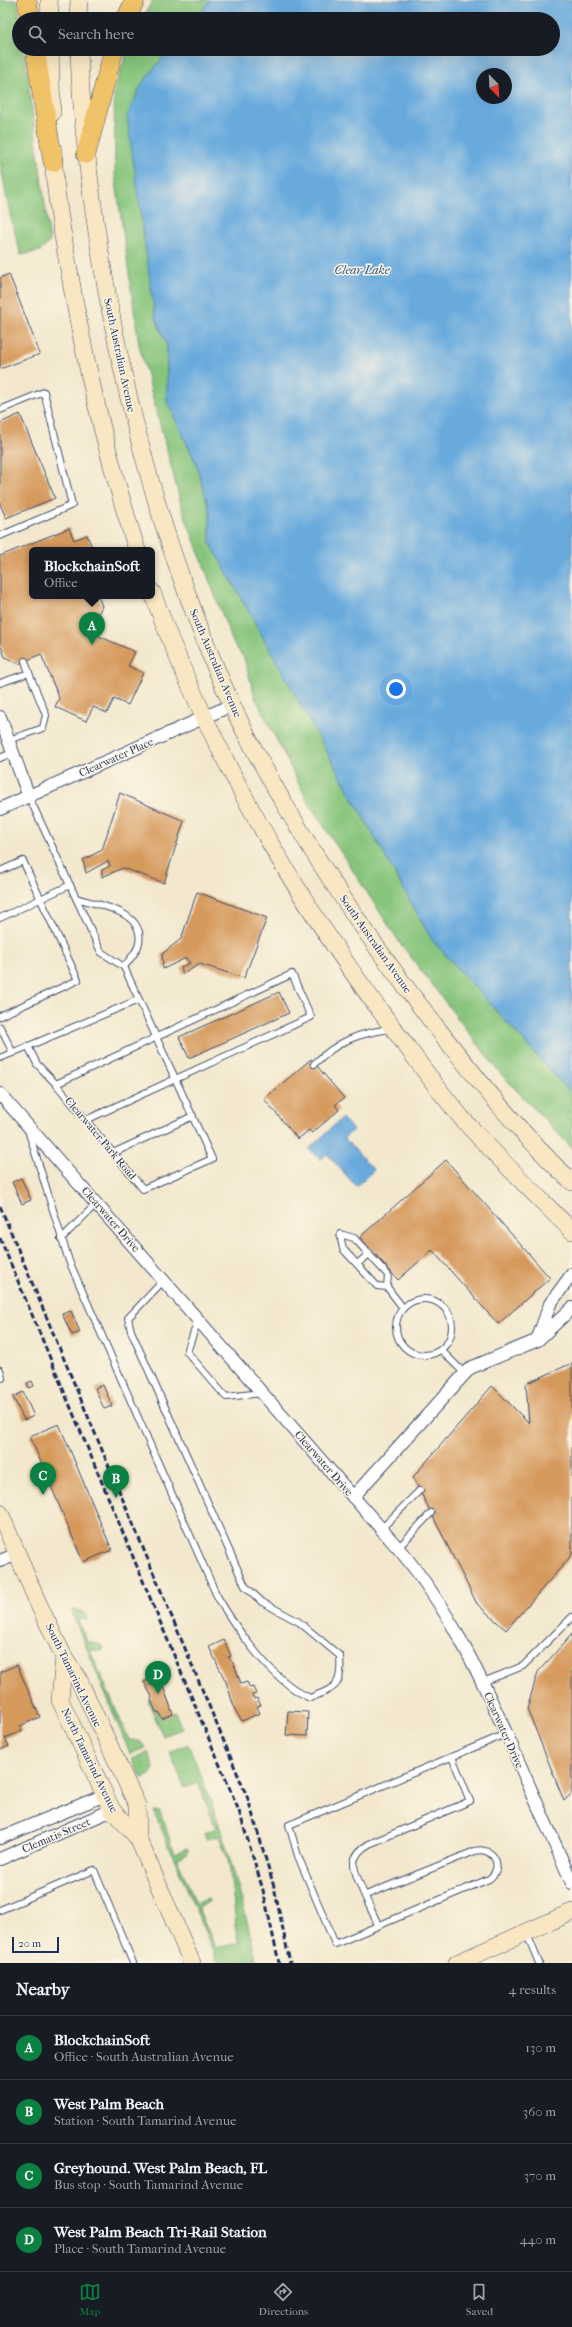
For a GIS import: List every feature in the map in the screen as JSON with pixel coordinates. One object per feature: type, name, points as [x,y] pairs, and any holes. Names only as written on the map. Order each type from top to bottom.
[{"type":"main road","points":[[27,0],[29,12]]},
{"type":"main road","points":[[49,0],[50,12]]},
{"type":"main road","points":[[78,12],[79,0]]},
{"type":"main road","points":[[129,12],[135,0]]},
{"type":"main road","points":[[36,56],[79,332],[96,408],[116,484],[136,547]]},
{"type":"main road","points":[[50,56],[53,162]]},
{"type":"main road","name":"South Australian Avenue","points":[[79,56],[86,154],[113,331],[130,407],[150,483],[174,557],[200,630],[232,705],[291,815],[326,873],[366,932],[451,1046],[549,1160],[572,1182]]},
{"type":"main road","points":[[86,154],[112,56]]},
{"type":"main road","points":[[155,599],[203,717],[249,807],[288,875],[319,924],[394,1029],[466,1123],[572,1231]]},
{"type":"main road","name":"South Tamarind Avenue","points":[[0,1513],[64,1657],[78,1678],[137,1805],[138,1838]]},
{"type":"main road","name":"North Tamarind Avenue","points":[[64,1657],[60,1700],[109,1803],[138,1838],[192,1963]]},
{"type":"main road","points":[[84,1749],[117,1785],[130,1791]]},
{"type":"main road","points":[[457,1963],[527,1934],[572,1912]]},
{"type":"street","name":"Clearwater Place","points":[[0,810],[232,705]]},
{"type":"street","points":[[0,717],[12,746],[29,797]]},
{"type":"street","name":"Clearwater Drive","points":[[0,1094],[27,1126],[97,1202],[198,1320],[398,1548],[445,1612],[483,1682],[572,1883]]},
{"type":"street","points":[[538,1340],[550,1304],[572,1274]]},
{"type":"street","points":[[353,1497],[470,1368],[538,1340],[572,1308]]},
{"type":"street","points":[[0,1561],[17,1554]]},
{"type":"street","name":"Clematis Street","points":[[0,1838],[109,1803]]},
{"type":"street","name":"Clematis Street","points":[[0,1859],[109,1803]]},
{"type":"lane","points":[[0,410],[44,392],[72,506],[0,536]]},
{"type":"lane","points":[[0,758],[12,746],[43,728],[46,715],[25,661]]},
{"type":"lane","points":[[0,683],[29,673]]},
{"type":"lane","points":[[29,797],[101,952],[124,967],[139,944],[138,928],[128,915],[76,898]]},
{"type":"lane","points":[[0,871],[24,861],[78,980],[0,1016]]},
{"type":"lane","points":[[0,918],[70,885]]},
{"type":"lane","name":"Clearwater Park Road","points":[[124,967],[138,1000],[156,1036],[212,1159],[143,1189],[56,1084],[156,1036]]},
{"type":"lane","points":[[86,1120],[311,1017],[292,974],[156,1036]]},
{"type":"lane","points":[[0,1058],[138,1000]]},
{"type":"lane","points":[[0,1027],[13,1052]]},
{"type":"lane","points":[[314,1064],[331,1048],[356,1036],[370,1031],[394,1029]]},
{"type":"lane","points":[[28,1046],[37,1064],[56,1084]]},
{"type":"lane","points":[[113,1153],[193,1116]]},
{"type":"lane","points":[[27,1126],[72,1268],[216,1594],[231,1620],[286,1685],[310,1698],[335,1686],[341,1677],[340,1656],[300,1622],[262,1602],[245,1586],[131,1331],[128,1318],[164,1280]]},
{"type":"lane","points":[[62,1239],[97,1202]]},
{"type":"lane","points":[[387,1287],[377,1286],[343,1249],[340,1234],[354,1238],[388,1275],[387,1287],[403,1308]]},
{"type":"lane","points":[[357,1264],[369,1254]]},
{"type":"lane","points":[[424,1299],[437,1302],[445,1307],[451,1315],[452,1334],[441,1350],[424,1356],[407,1350],[397,1334],[398,1316],[403,1308],[410,1302],[424,1299]]},
{"type":"lane","points":[[198,1320],[187,1352],[221,1392],[226,1397],[262,1393]]},
{"type":"lane","points":[[441,1350],[465,1374]]},
{"type":"lane","points":[[0,1370],[2,1378]]},
{"type":"lane","points":[[381,1529],[420,1490]]},
{"type":"lane","points":[[398,1548],[431,1512]]},
{"type":"lane","points":[[483,1682],[523,1666],[572,1617]]},
{"type":"lane","points":[[366,1895],[475,1851],[485,1850],[490,1852],[496,1861],[496,1871],[489,1879],[335,1944],[298,1856],[290,1825],[506,1734]]},
{"type":"lane","points":[[378,1926],[354,1864],[359,1852],[364,1847],[470,1802],[452,1757]]},
{"type":"lane","points":[[0,1910],[94,1870],[133,1963]]},
{"type":"lane","points":[[527,1934],[539,1963]]},
{"type":"green space","points":[[0,0],[17,0],[19,12],[12,12],[12,56],[25,56],[50,242],[40,251],[21,255],[10,215],[0,163]]},
{"type":"green space","points":[[153,0],[210,0],[201,12],[146,12]]},
{"type":"green space","points":[[126,56],[164,56],[143,82],[147,255],[155,316],[167,345],[167,401],[196,463],[210,511],[210,542],[432,940],[572,1094],[572,1148],[499,1072],[400,943],[308,802],[255,697],[244,658],[233,643],[182,508],[139,345],[115,175],[114,90]]},
{"type":"green space","points":[[71,1610],[81,1611],[88,1616],[87,1620],[79,1619],[78,1621],[87,1642],[101,1645],[103,1648],[101,1651],[90,1650],[129,1740],[141,1741],[145,1748],[130,1754]]},
{"type":"green space","points":[[151,1698],[156,1712],[159,1712],[162,1718],[175,1712],[182,1729],[163,1736],[148,1701]]},
{"type":"green space","points":[[188,1744],[219,1824],[228,1852],[257,1963],[218,1963],[154,1811],[160,1812],[175,1853],[186,1848],[188,1849],[187,1853],[177,1858],[196,1903],[208,1899],[210,1901],[198,1908],[216,1948],[238,1943],[227,1856],[219,1836],[206,1839],[205,1833],[216,1828],[198,1782],[184,1787],[170,1752]]},
{"type":"green space","points":[[148,1752],[154,1768],[150,1775],[142,1778],[132,1759]]},
{"type":"water","name":"Clear Lake","points":[[210,0],[572,0],[572,1094],[432,940],[210,542],[210,511],[196,463],[167,401],[167,345],[155,316],[127,116],[143,82],[164,56],[560,56],[560,12],[201,12]]},
{"type":"water","points":[[342,1118],[353,1130],[344,1138],[374,1170],[356,1186],[327,1154],[320,1160],[309,1149]]},
{"type":"building","points":[[9,274],[40,354],[0,369],[0,278]]},
{"type":"building","points":[[20,414],[55,498],[6,518],[0,504],[0,423]]},
{"type":"building","points":[[69,528],[74,540],[87,535],[92,547],[29,547],[29,599],[99,599],[102,606],[90,632],[135,652],[128,666],[143,673],[128,705],[114,699],[107,713],[93,707],[86,721],[55,707],[59,698],[41,654],[19,664],[5,657],[0,644],[0,556]]},
{"type":"building","points":[[120,793],[184,821],[164,883],[123,868],[102,877],[102,870],[110,866],[108,861],[86,873],[83,860],[102,850]]},
{"type":"building","points":[[197,892],[267,918],[244,978],[200,964],[183,974],[181,967],[190,963],[186,958],[163,969],[162,954],[181,939]]},
{"type":"building","points":[[279,992],[289,1013],[189,1058],[179,1037]]},
{"type":"building","points":[[311,1059],[344,1098],[335,1105],[339,1110],[312,1133],[309,1130],[298,1139],[264,1099]]},
{"type":"building","points":[[446,1160],[550,1278],[498,1324],[432,1250],[398,1280],[360,1237]]},
{"type":"building","points":[[21,1178],[31,1200],[22,1204],[12,1182]]},
{"type":"building","points":[[71,1311],[80,1332],[72,1335],[62,1314]]},
{"type":"building","points":[[572,1363],[572,1555],[506,1630],[477,1604],[413,1477],[492,1386],[529,1423],[526,1384]]},
{"type":"building","points":[[32,1381],[34,1386],[29,1388],[27,1383]]},
{"type":"building","points":[[103,1385],[112,1406],[104,1409],[95,1388]]},
{"type":"building","points":[[23,1392],[34,1416],[24,1420],[13,1397]]},
{"type":"building","points":[[59,1424],[112,1550],[83,1562],[30,1436]]},
{"type":"building","points":[[572,1634],[572,1793],[564,1801],[527,1708],[538,1672]]},
{"type":"building","points":[[224,1640],[231,1656],[228,1657],[234,1664],[241,1684],[247,1682],[250,1688],[253,1687],[256,1694],[252,1695],[254,1699],[257,1698],[261,1705],[257,1707],[260,1713],[242,1721],[235,1710],[226,1682],[209,1647]]},
{"type":"building","points":[[17,1665],[40,1717],[20,1726],[22,1731],[5,1738],[9,1746],[0,1750],[0,1672]]},
{"type":"building","points":[[159,1675],[173,1714],[162,1719],[159,1712],[156,1712],[151,1700],[152,1697],[144,1682]]},
{"type":"building","points":[[288,1711],[308,1712],[307,1736],[286,1735]]},
{"type":"railway","points":[[0,1206],[248,1799],[274,1887],[290,1963]]},
{"type":"railway","points":[[0,1238],[239,1811],[263,1890],[279,1963]]},
{"type":"place","name":"BlockchainSoft","points":[[92,645]]},
{"type":"place","name":"Greyhound. West Palm Beach, FL","points":[[43,1495]]},
{"type":"place","name":"West Palm Beach","points":[[116,1498]]},
{"type":"place","name":"West Palm Beach Tri-Rail Station","points":[[158,1694]]}]
